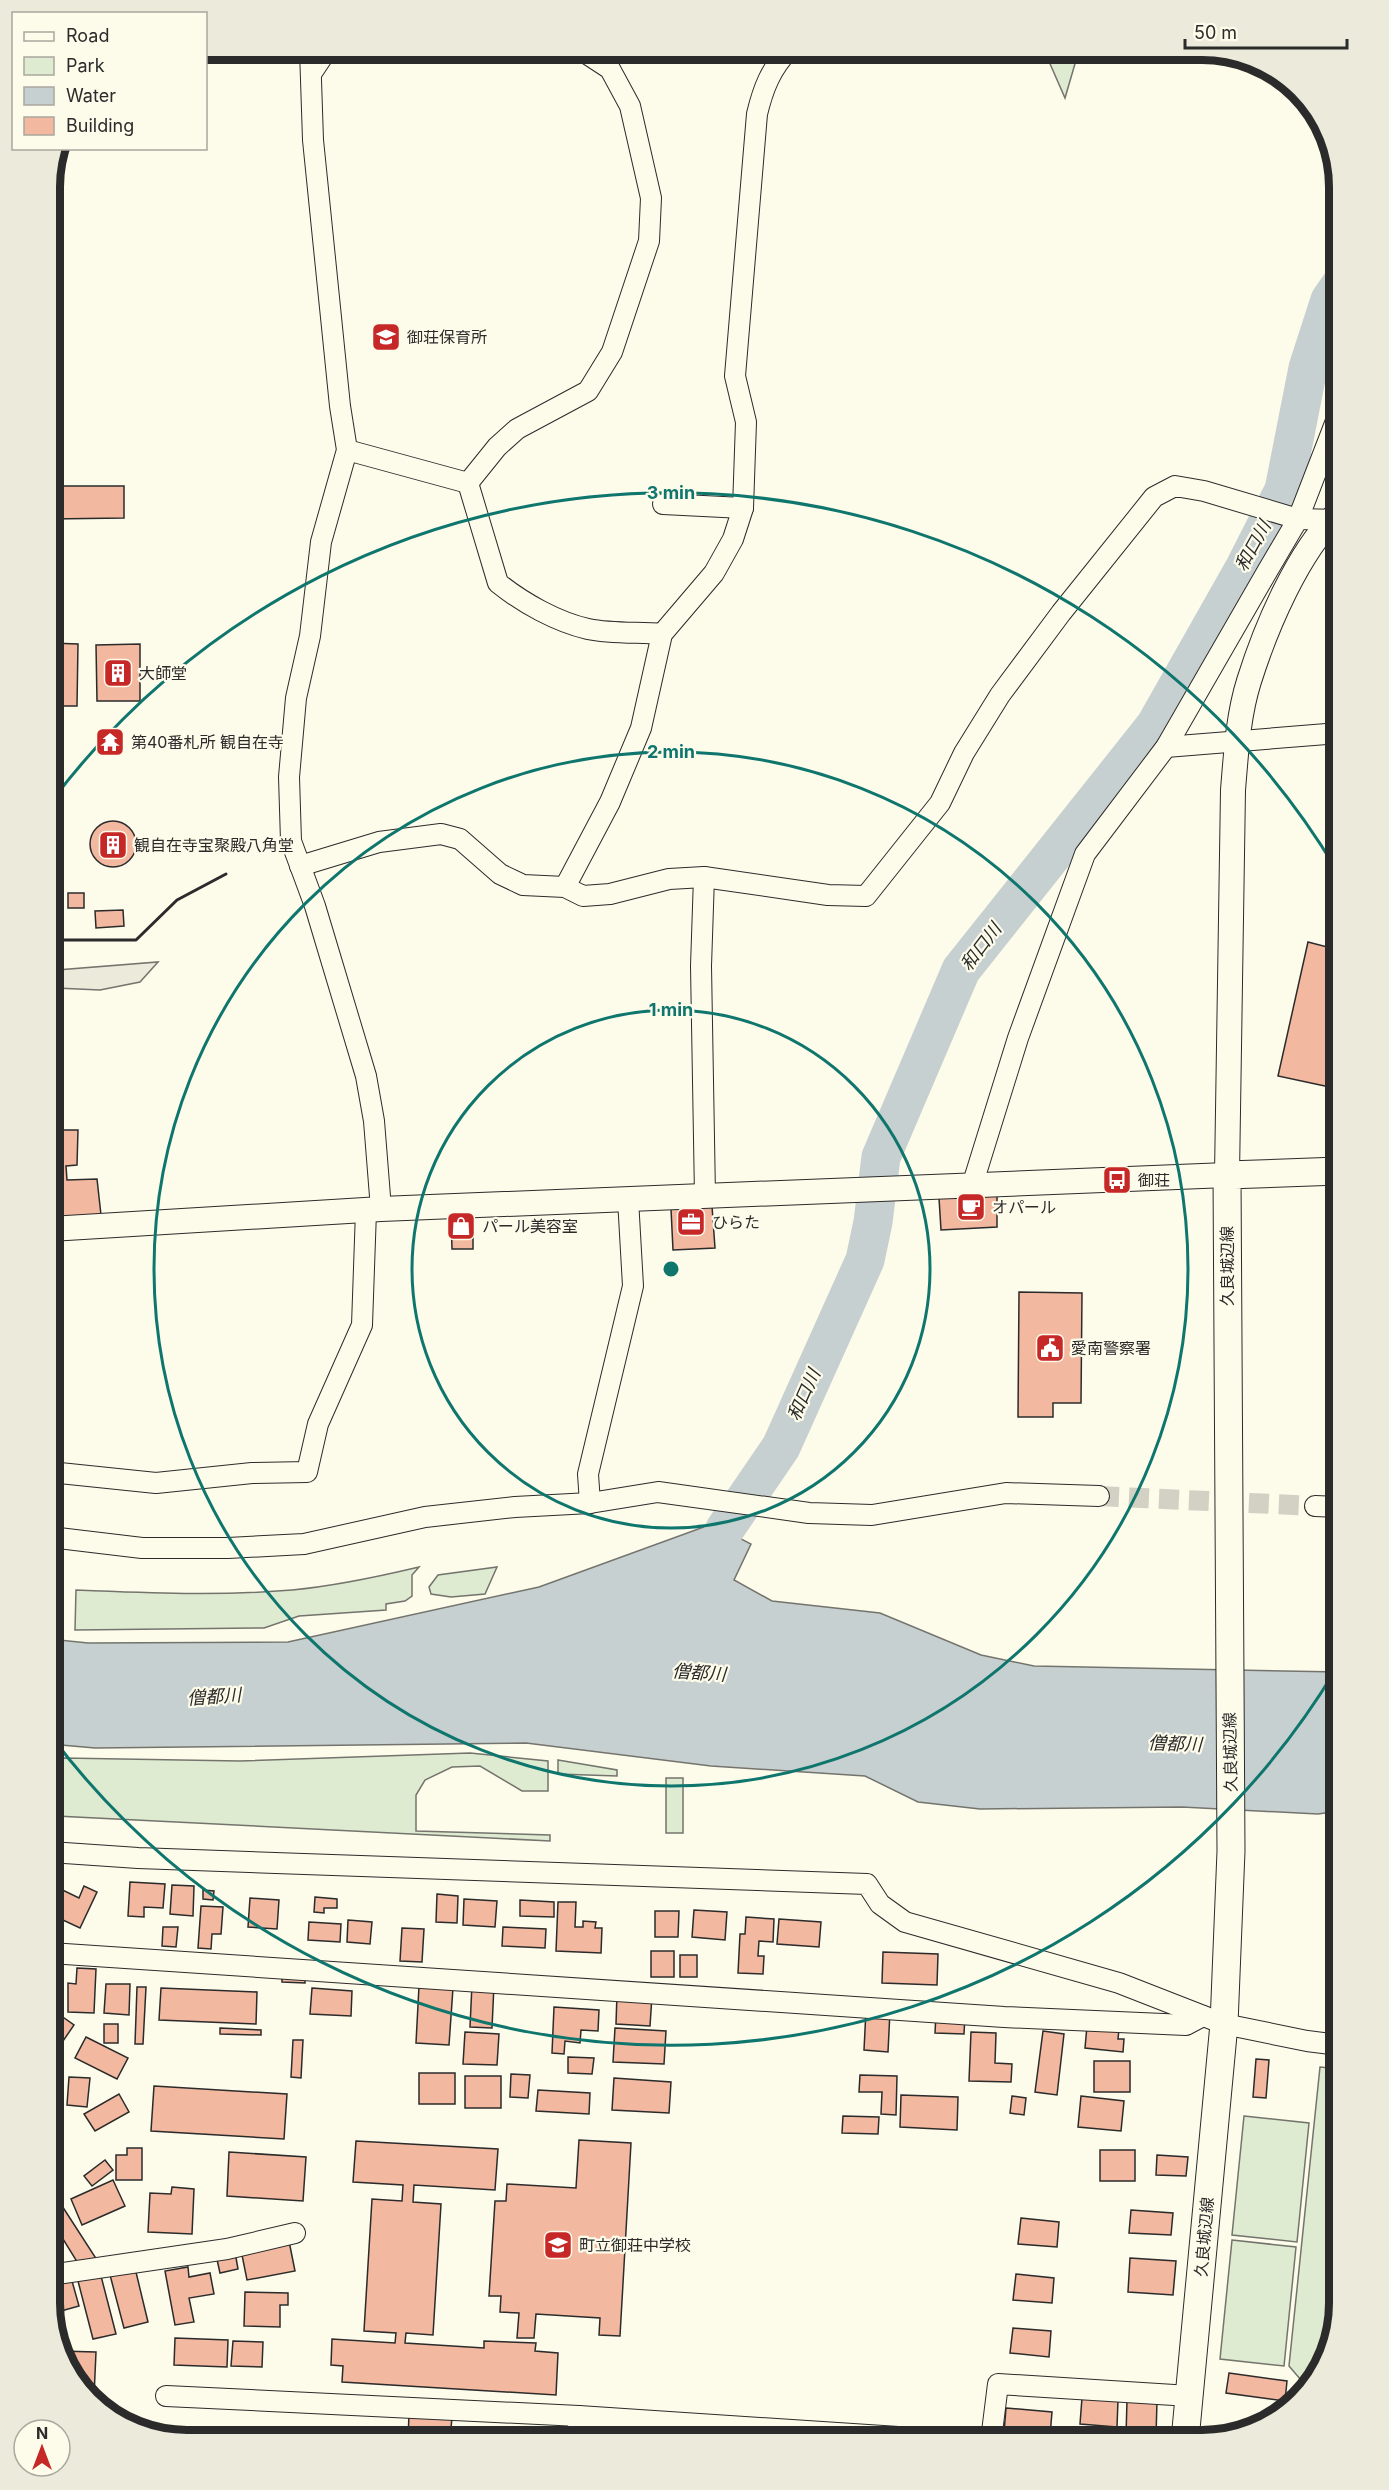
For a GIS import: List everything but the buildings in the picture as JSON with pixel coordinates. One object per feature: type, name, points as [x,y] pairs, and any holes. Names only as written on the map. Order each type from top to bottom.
[{"type":"main road","points":[[1227,1175],[1329,1172]]},
{"type":"main road","name":"久良城辺線","points":[[1186,2430],[1213,2020],[1231,1851],[1227,1175]]},
{"type":"street","points":[[60,1473],[156,1484],[252,1473],[307,1472],[318,1424],[362,1325],[374,1210],[374,1121],[366,1076],[291,841],[289,777],[296,698],[310,636],[321,542],[347,450],[340,406],[313,140],[310,60]]},
{"type":"street","points":[[311,74],[320,60]]},
{"type":"street","points":[[468,483],[497,447],[517,429],[588,391],[612,352],[650,241],[651,198],[630,106],[610,69],[596,60]]},
{"type":"street","points":[[565,887],[610,802],[641,728],[663,634],[714,573],[733,539],[743,508],[746,422],[735,376],[757,114],[764,87],[779,60]]},
{"type":"street","points":[[972,1186],[1018,1038],[1085,854],[1166,747],[1291,517],[1329,436]]},
{"type":"street","points":[[347,450],[468,483]]},
{"type":"street","points":[[468,483],[498,583],[511,594],[561,619],[589,629],[663,634]]},
{"type":"street","points":[[300,866],[379,842],[441,834],[460,839],[500,874],[523,885],[565,887],[583,896],[610,894],[669,879],[704,877],[828,895],[866,896],[940,804],[964,753],[1000,695],[1067,604],[1154,496],[1175,486],[1291,517],[1329,517]]},
{"type":"street","points":[[663,504],[743,508]]},
{"type":"street","points":[[60,1227],[374,1210],[1227,1175],[1236,743],[1248,682],[1281,600],[1306,553],[1329,526]]},
{"type":"street","points":[[1166,747],[1329,734]]},
{"type":"street","points":[[704,877],[701,966],[705,1196]]},
{"type":"street","points":[[590,1503],[588,1474],[633,1286],[628,1199]]},
{"type":"street","points":[[60,1538],[142,1548],[228,1548],[304,1544],[425,1517],[515,1507],[590,1503],[658,1492],[809,1513],[872,1515],[1006,1494],[1099,1496]]},
{"type":"street","points":[[1315,1506],[1329,1507]]},
{"type":"street","points":[[60,1853],[138,1858],[867,1884],[880,1904],[905,1922],[1119,1983],[1213,2020],[1329,2044]]},
{"type":"street","points":[[60,1954],[1004,2017],[1186,2025],[1213,2020]]},
{"type":"street","points":[[60,2274],[227,2249],[295,2233]]},
{"type":"street","points":[[992,2430],[998,2384],[1190,2396]]},
{"type":"street","points":[[166,2396],[579,2416],[792,2430]]},
{"type":"street","points":[[578,2430],[579,2416]]},
{"type":"green space","points":[[1048,60],[1076,60],[1065,98]]},
{"type":"green space","points":[[419,1567],[412,1575],[412,1596],[405,1601],[386,1604],[386,1610],[299,1616],[264,1628],[75,1630],[76,1590],[184,1593],[265,1592],[340,1584]]},
{"type":"green space","points":[[497,1567],[485,1594],[451,1597],[431,1594],[429,1587],[438,1575]]},
{"type":"green space","points":[[470,1753],[548,1761],[548,1791],[522,1791],[480,1766],[452,1767],[425,1780],[416,1795],[416,1831],[550,1835],[550,1841],[60,1816],[63,1758],[240,1761]]},
{"type":"green space","points":[[558,1760],[617,1770],[617,1776],[558,1774]]},
{"type":"green space","points":[[666,1778],[683,1778],[683,1833],[666,1833]]},
{"type":"green space","points":[[1320,2067],[1329,2068],[1328,2320],[1325,2336],[1316,2359],[1300,2384],[1301,2380],[1289,2366]]},
{"type":"green space","points":[[1244,2116],[1309,2123],[1297,2242],[1232,2235]]},
{"type":"green space","points":[[1232,2240],[1296,2247],[1284,2366],[1220,2359]]},
{"type":"shaded area","points":[[158,962],[140,982],[100,990],[60,988],[60,970]]},
{"type":"water","name":"僧都川","points":[[712,1524],[751,1544],[734,1580],[772,1601],[880,1613],[981,1655],[1034,1666],[1329,1672],[1329,1812],[1318,1814],[1182,1807],[980,1809],[918,1802],[865,1776],[711,1766],[526,1743],[95,1748],[60,1745],[60,1640],[88,1643],[288,1642],[539,1587]]},
{"type":"waterway","name":"和口川","points":[[701,1578],[725,1529],[781,1447],[865,1260],[873,1222],[881,1157],[961,970],[1155,726],[1245,567],[1284,490],[1308,368],[1329,303]]},
{"type":"tunnel","points":[[1099,1496],[1315,1506]]},
{"type":"wall","points":[[60,940],[136,940],[177,900],[226,874]]},
{"type":"place","name":"御荘保育所","points":[[386,337]]},
{"type":"place","name":"大師堂","points":[[118,673]]},
{"type":"place","name":"第40番札所 観自在寺","points":[[110,742]]},
{"type":"place","name":"観自在寺宝聚殿八角堂","points":[[113,845]]},
{"type":"place","name":"御荘","points":[[1117,1180]]},
{"type":"place","name":"オパール","points":[[971,1207]]},
{"type":"place","name":"ひらた","points":[[691,1222]]},
{"type":"place","name":"パール美容室","points":[[461,1226]]},
{"type":"place","name":"愛南警察署","points":[[1050,1348]]},
{"type":"place","name":"町立御荘中学校","points":[[558,2245]]}]
